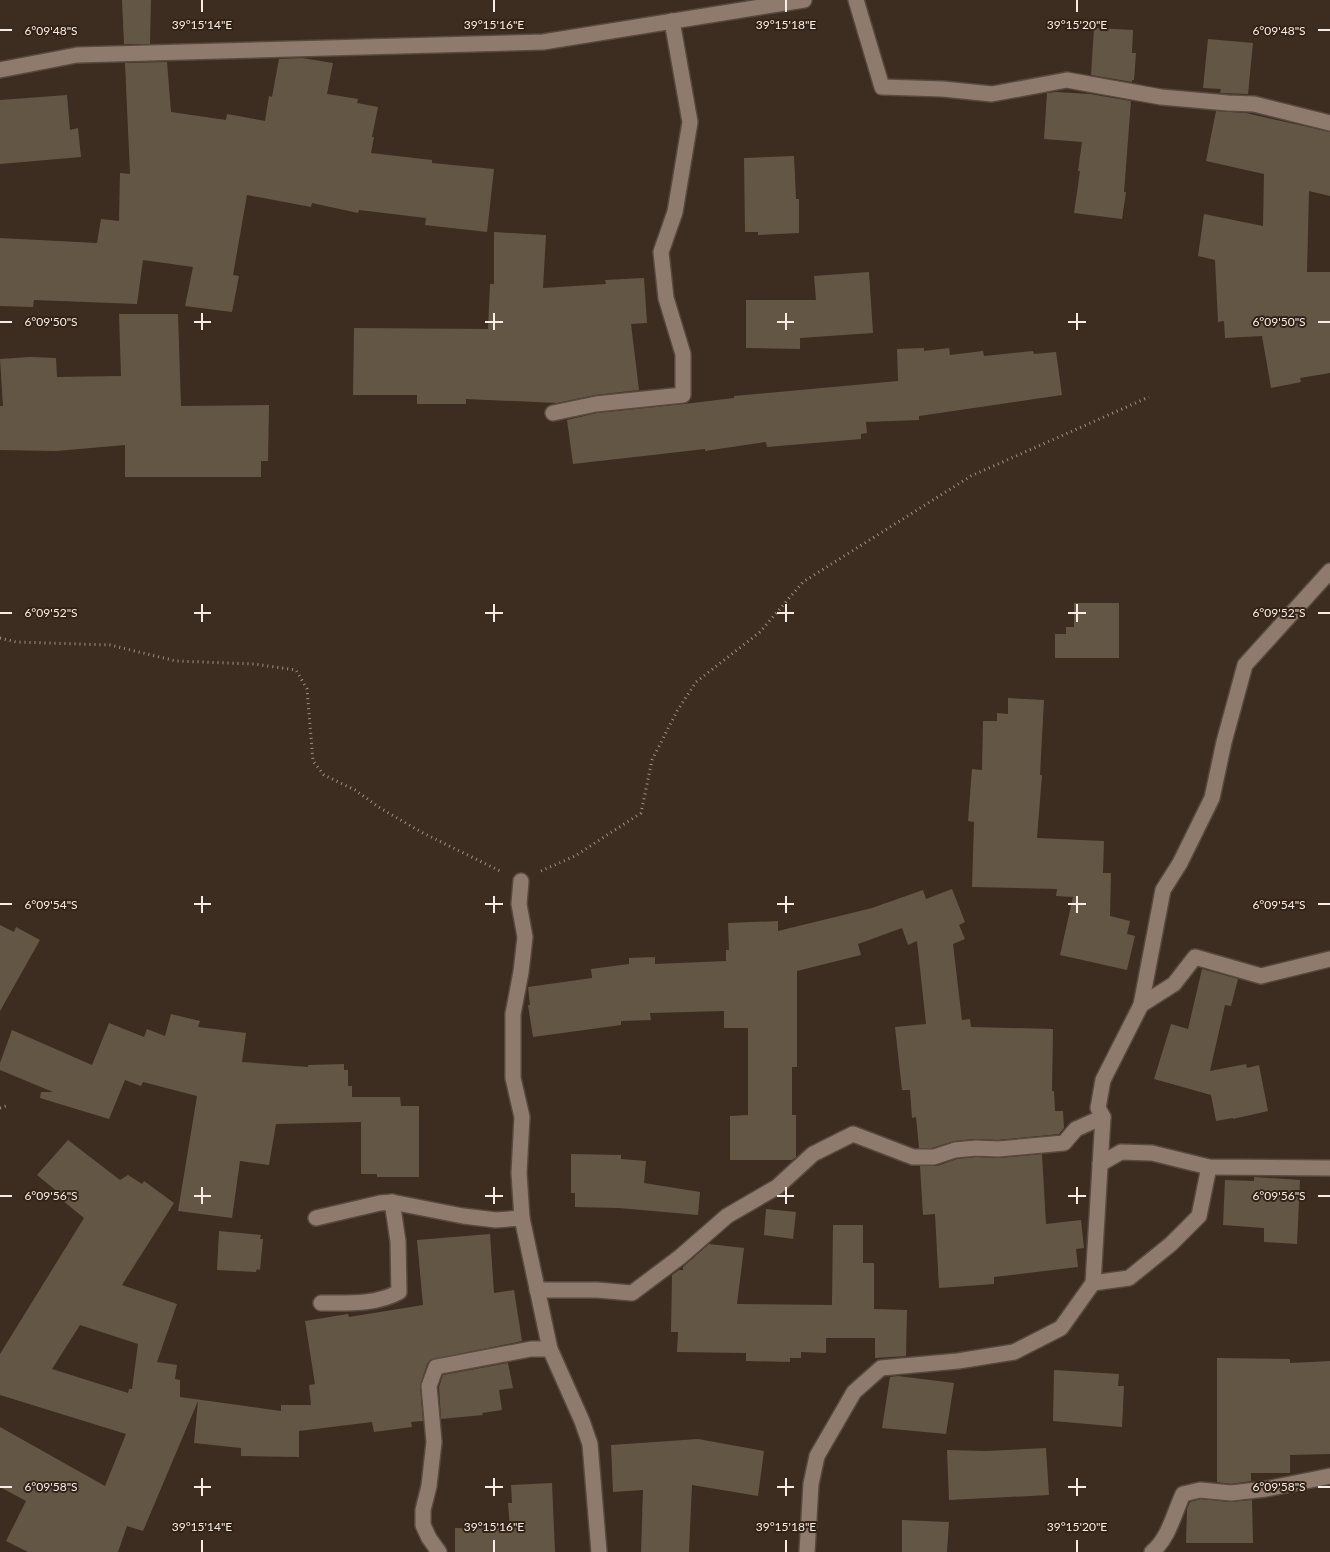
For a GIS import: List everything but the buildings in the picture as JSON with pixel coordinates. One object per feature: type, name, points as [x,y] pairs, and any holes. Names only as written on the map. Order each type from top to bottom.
[{"type":"street","points":[[0,70],[77,55],[543,42],[804,0]]},
{"type":"street","points":[[856,0],[882,87],[992,94],[1067,80],[1161,97],[1254,104],[1330,123]]},
{"type":"street","points":[[552,414],[596,404],[683,395],[683,354],[666,298],[661,252],[675,212],[690,122],[672,21]]},
{"type":"street","points":[[807,1552],[811,1484],[817,1456],[854,1392],[880,1368],[958,1362],[1014,1352],[1060,1328],[1092,1283],[1102,1117],[1098,1108],[1103,1080],[1141,1005],[1163,890],[1180,863],[1212,798],[1224,742],[1245,665],[1330,571]]},
{"type":"street","points":[[521,881],[519,904],[525,937],[513,1014],[513,1078],[522,1117],[519,1173],[522,1218],[550,1349],[582,1421],[590,1444],[600,1552]]},
{"type":"street","points":[[1141,1005],[1174,984],[1195,957],[1261,976],[1330,958]]},
{"type":"street","points":[[537,1290],[597,1290],[632,1293],[680,1257],[727,1216],[777,1187],[813,1154],[853,1134],[913,1157],[934,1157],[955,1150],[976,1148],[998,1149],[1064,1143],[1076,1129],[1102,1117]]},
{"type":"street","points":[[1100,1164],[1121,1152],[1152,1153],[1209,1167],[1330,1168]]},
{"type":"street","points":[[1092,1283],[1129,1278],[1171,1244],[1199,1216],[1209,1167]]},
{"type":"street","points":[[316,1218],[392,1202],[463,1216],[496,1220],[522,1218]]},
{"type":"street","points":[[321,1303],[363,1303],[387,1299],[399,1292],[398,1241],[392,1202]]},
{"type":"street","points":[[439,1552],[429,1538],[424,1524],[424,1510],[434,1442],[429,1386],[436,1367],[530,1349],[550,1349]]},
{"type":"street","points":[[1152,1552],[1160,1546],[1183,1494],[1200,1490],[1231,1493],[1266,1489],[1330,1476]]},
{"type":"path","points":[[0,638],[16,642],[110,645],[176,662],[254,664],[296,670],[308,689],[313,761],[324,775],[355,790],[380,808],[424,833],[521,881],[575,856],[641,813],[652,760],[696,682],[760,632],[803,582],[971,476],[1149,397]]},
{"type":"path","points":[[0,1108],[9,1105]]}]
